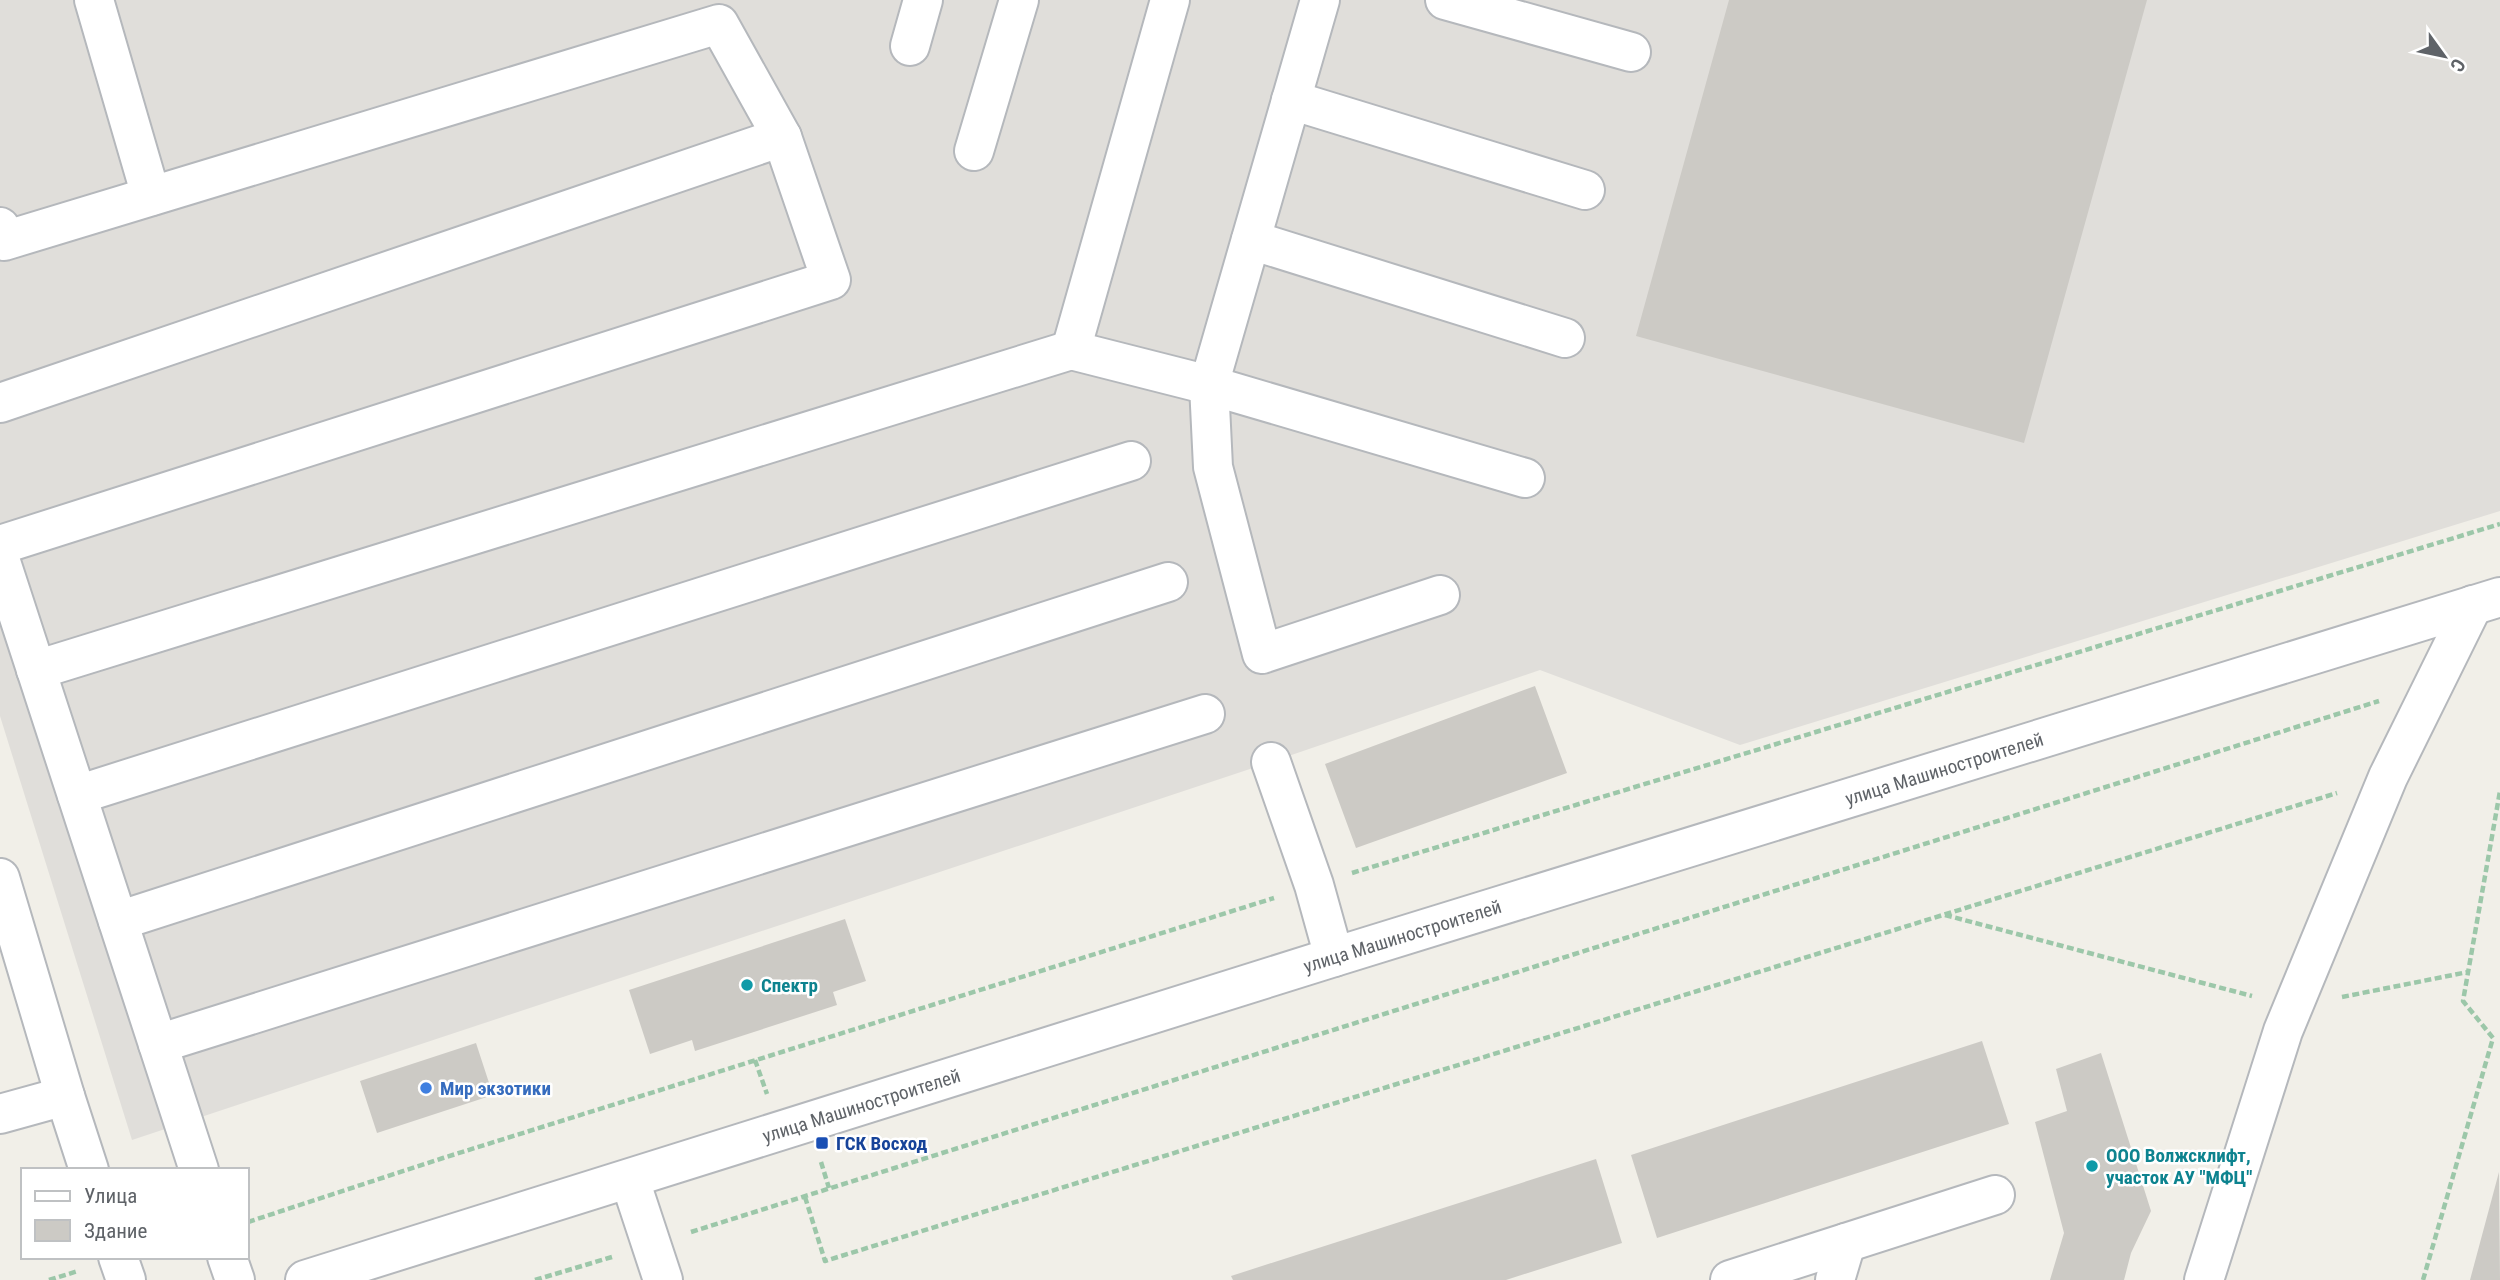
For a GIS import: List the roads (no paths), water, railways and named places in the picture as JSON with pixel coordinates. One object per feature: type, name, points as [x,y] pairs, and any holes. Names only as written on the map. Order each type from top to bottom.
[{"type":"street","points":[[94,0],[151,196]]},
{"type":"street","points":[[910,47],[923,0]]},
{"type":"street","points":[[974,151],[1019,0]]},
{"type":"street","points":[[1071,349],[1171,0]]},
{"type":"street","points":[[1320,0],[1209,385],[1213,467],[1262,654],[1440,595]]},
{"type":"street","points":[[1445,0],[1631,52]]},
{"type":"street","points":[[0,227],[4,241],[719,24],[782,137],[831,280],[0,545]]},
{"type":"street","points":[[1291,100],[1585,190]]},
{"type":"street","points":[[0,402],[782,137]]},
{"type":"street","points":[[1251,240],[1564,338]]},
{"type":"street","points":[[36,670],[1071,349],[1209,385],[1525,478]]},
{"type":"street","points":[[77,795],[1131,461]]},
{"type":"street","points":[[0,559],[198,1168]]},
{"type":"street","points":[[118,921],[1168,582]]},
{"type":"street","points":[[2204,1280],[2283,1031],[2388,777],[2436,683],[2486,601]]},
{"type":"street","name":"улица Машиностроителей","points":[[305,1280],[1334,957],[2486,601]]},
{"type":"street","points":[[158,1044],[1205,714]]},
{"type":"street","points":[[1271,762],[1314,885],[1334,957]]},
{"type":"street","points":[[0,878],[88,1168]]},
{"type":"street","points":[[0,1114],[65,1097]]},
{"type":"street","points":[[630,1180],[657,1262]]},
{"type":"street","points":[[1730,1280],[1995,1195]]},
{"type":"street","points":[[1835,1280],[1846,1243]]},
{"type":"street","points":[[119,1259],[126,1280]]},
{"type":"street","points":[[228,1259],[235,1280]]},
{"type":"place","name":"Спектр","points":[[747,985]]},
{"type":"place","name":"Мир экзотики","points":[[426,1088]]},
{"type":"place","name":"ГСК Восход","points":[[822,1143]]},
{"type":"place","name":"ООО Волжсклифт, участок АУ \"МФЦ\"","points":[[2092,1166]]}]
